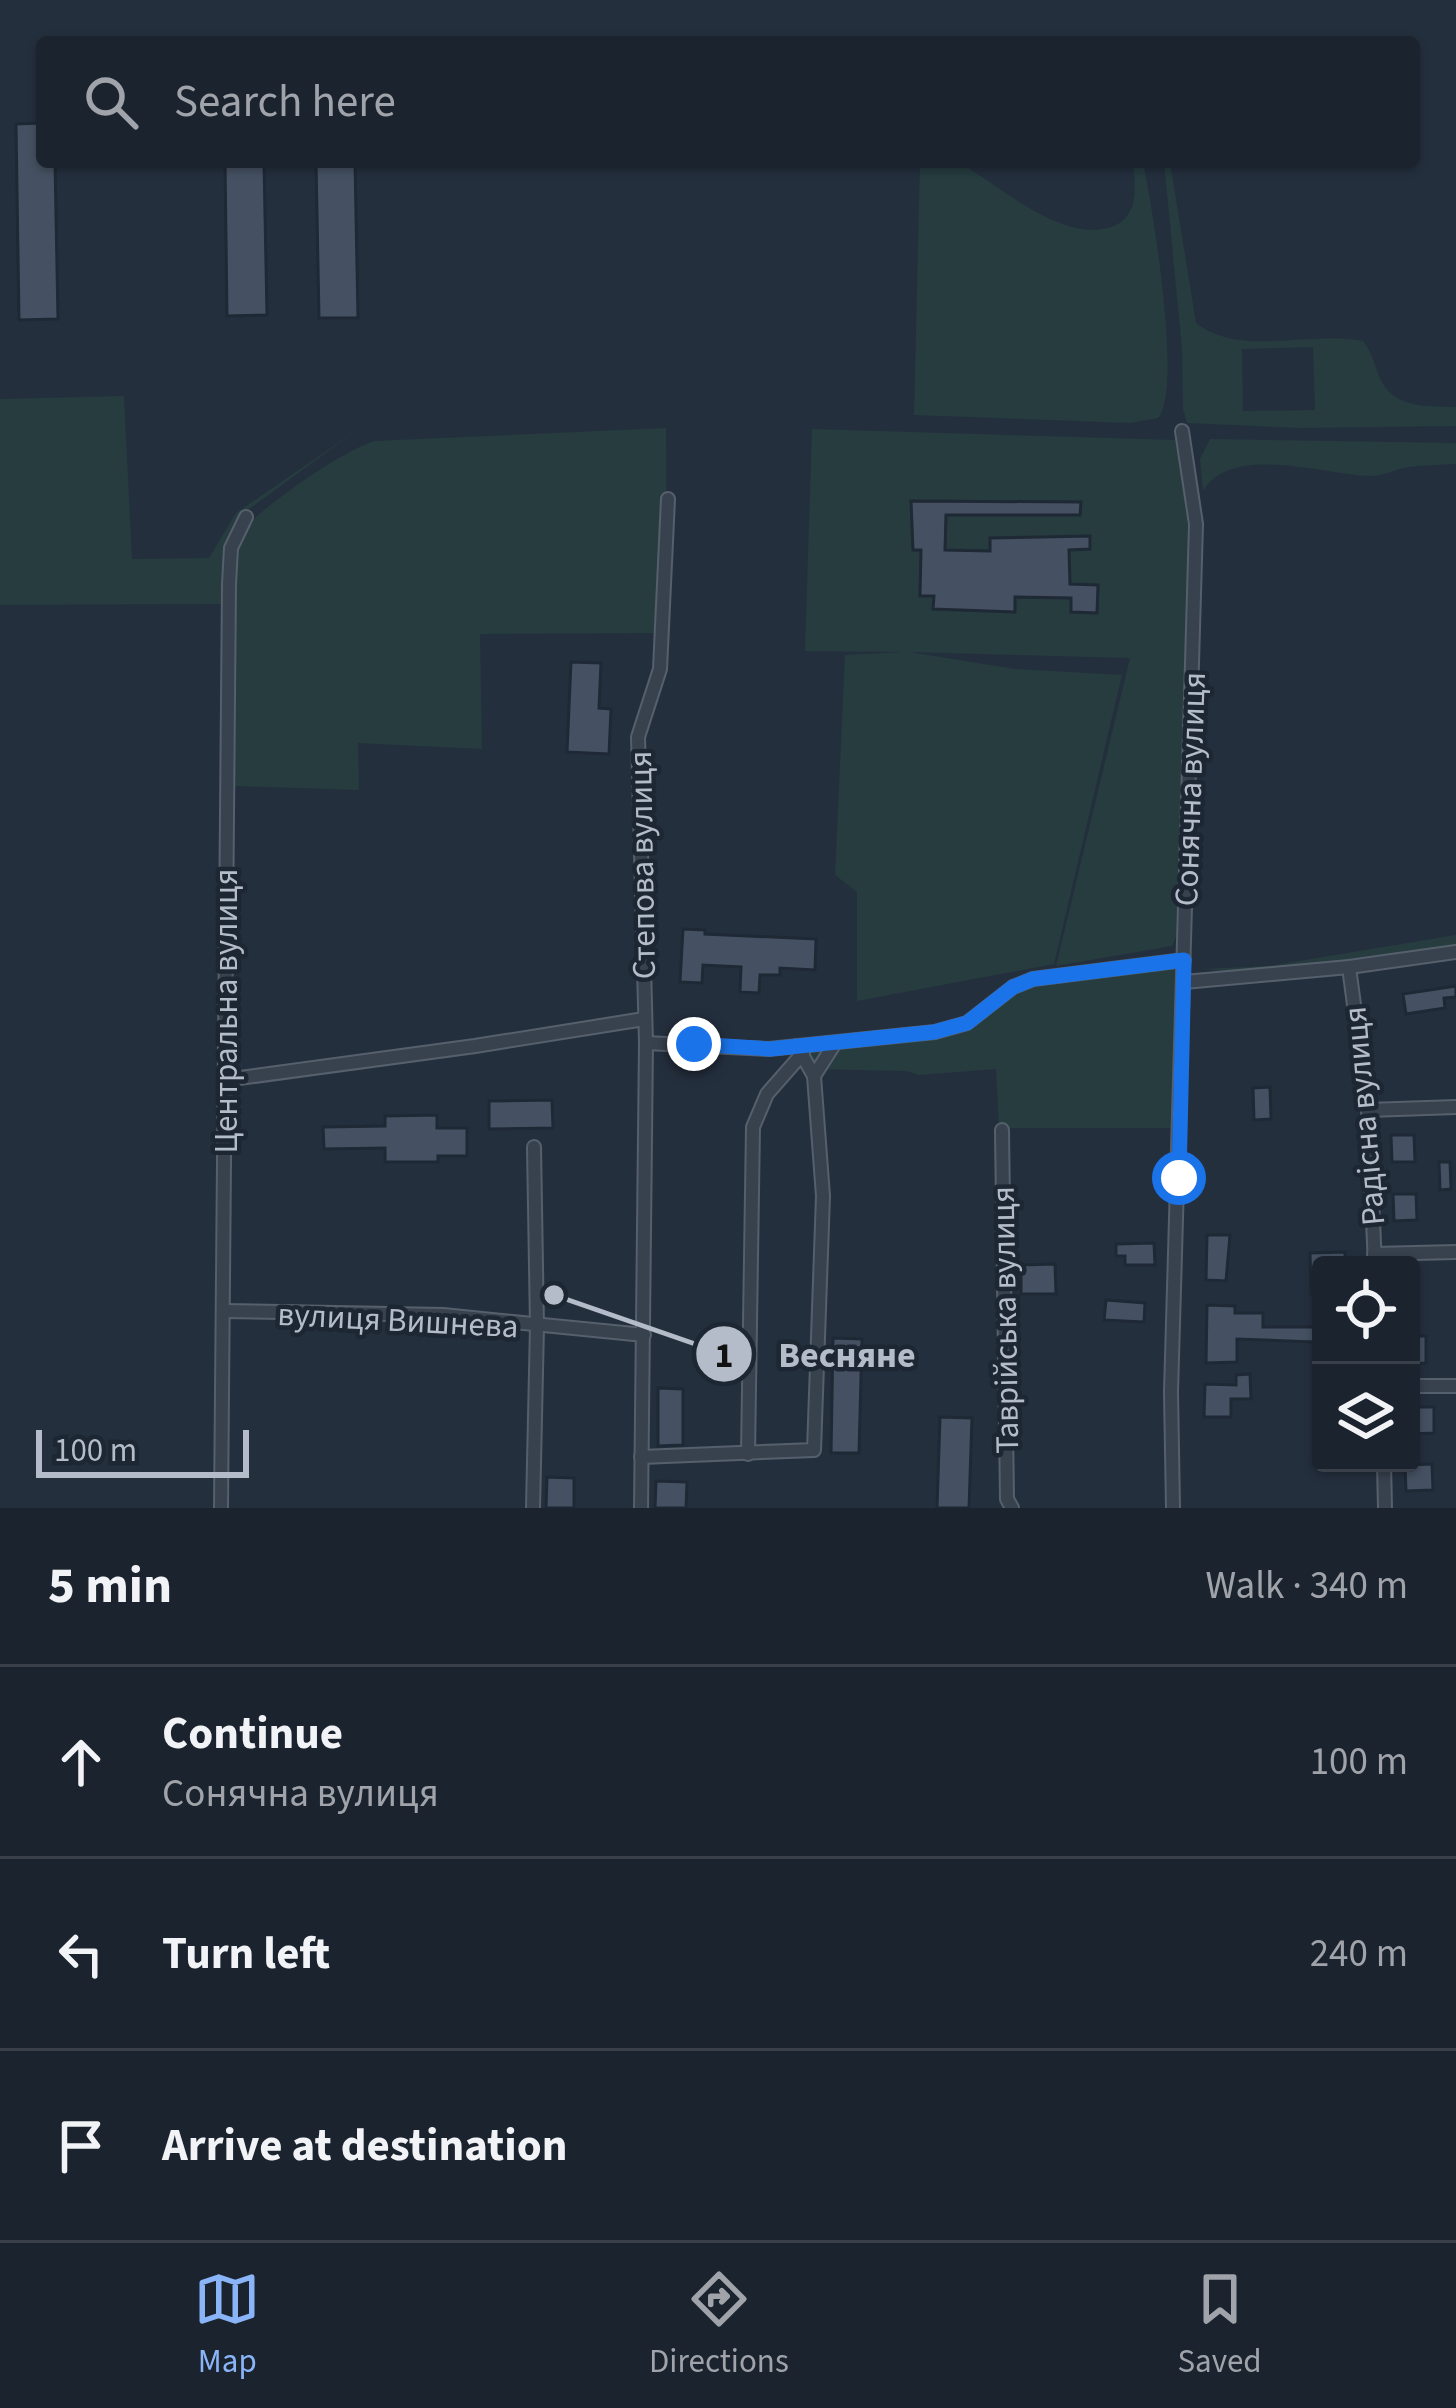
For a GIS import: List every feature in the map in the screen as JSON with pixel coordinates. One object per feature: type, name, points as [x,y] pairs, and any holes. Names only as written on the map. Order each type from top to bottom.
[{"type":"street","name":"Сонячна вулиця","points":[[1173,1508],[1172,1392],[1196,524],[1183,431]]},
{"type":"street","name":"Степова вулиця","points":[[641,1508],[646,1043],[638,737],[660,669],[668,499]]},
{"type":"street","name":"Центральна вулиця","points":[[221,1508],[229,584],[231,548],[246,517]]},
{"type":"street","points":[[1184,982],[1349,968],[1456,952]]},
{"type":"street","points":[[646,1043],[800,1050],[952,1029],[1013,987],[1033,979],[1184,960]]},
{"type":"street","name":"Радісна вулиця","points":[[1349,968],[1368,1110],[1374,1256]]},
{"type":"street","points":[[225,1080],[644,1018]]},
{"type":"street","points":[[814,1076],[835,1043]]},
{"type":"street","points":[[641,1457],[808,1453],[817,1441],[823,1196],[814,1076],[800,1050]]},
{"type":"street","points":[[748,1454],[753,1127],[767,1094],[800,1050]]},
{"type":"street","points":[[1368,1110],[1456,1107]]},
{"type":"street","name":"Таврійська вулиця","points":[[1002,1130],[1007,1499],[1012,1508]]},
{"type":"street","points":[[533,1508],[534,1147]]},
{"type":"street","points":[[1415,1256],[1456,1252]]},
{"type":"street","name":"вулиця Вишнева","points":[[223,1311],[442,1315],[644,1335]]},
{"type":"street","points":[[1420,1386],[1456,1386]]},
{"type":"street","points":[[1384,1472],[1385,1508]]},
{"type":"green space","points":[[920,168],[968,168],[1043,216],[1095,230],[1111,227],[1127,216],[1134,200],[1133,168],[1144,168],[1167,336],[1165,401],[1158,418],[1130,423],[914,415]]},
{"type":"green space","points":[[1165,168],[1171,168],[1196,323],[1234,339],[1363,341],[1392,395],[1412,404],[1456,407],[1456,426],[1300,428],[1187,423]],"holes":[[[1313,347],[1315,410],[1243,411],[1242,349]]]},
{"type":"green space","points":[[124,396],[132,559],[209,558],[236,513],[357,430],[241,515],[225,547],[221,604],[0,605],[0,399]]},
{"type":"green space","points":[[666,428],[667,633],[480,634],[482,749],[358,743],[359,790],[235,786],[235,565],[245,530],[263,511],[329,464],[375,441]]},
{"type":"green space","points":[[812,429],[1178,440],[1188,514],[1186,791],[1179,930],[1172,946],[1056,966],[1130,658],[909,652],[1015,669],[1122,675],[1054,964],[857,1001],[857,892],[835,875],[845,655],[902,652],[805,651]]},
{"type":"green space","points":[[1210,439],[1456,443],[1456,464],[1409,467],[1372,476],[1257,465],[1217,476],[1203,491],[1200,459]]},
{"type":"green space","points":[[1456,935],[1456,949],[1238,972],[1202,969],[1269,966]]},
{"type":"green space","points":[[1175,965],[1175,1128],[999,1128],[996,1069],[919,1075],[808,1069],[804,1051],[955,1030],[1023,984]]},
{"type":"building","points":[[36,123],[36,168],[55,168],[58,319],[19,320],[16,124]]},
{"type":"building","points":[[225,168],[264,168],[267,315],[227,316]]},
{"type":"building","points":[[316,168],[355,168],[358,318],[319,318]]},
{"type":"building","points":[[911,501],[1081,502],[1080,515],[946,515],[945,550],[990,551],[990,538],[1090,536],[1090,549],[1069,550],[1070,584],[1098,585],[1097,613],[1071,612],[1071,598],[1015,597],[1015,612],[933,609],[934,596],[920,596],[921,550],[913,550]]},
{"type":"building","points":[[571,662],[601,663],[599,708],[611,709],[609,754],[567,752]]},
{"type":"building","points":[[683,929],[816,939],[815,970],[780,968],[780,975],[760,975],[759,993],[740,992],[741,967],[703,965],[702,983],[680,982]]},
{"type":"building","points":[[1456,986],[1456,997],[1444,998],[1445,1008],[1406,1014],[1403,994]]},
{"type":"building","points":[[1270,1087],[1271,1119],[1254,1120],[1253,1088]]},
{"type":"building","points":[[552,1100],[553,1128],[489,1129],[489,1101]]},
{"type":"building","points":[[437,1115],[437,1128],[467,1128],[467,1156],[438,1156],[438,1162],[385,1162],[385,1148],[324,1149],[323,1127],[385,1126],[385,1116]]},
{"type":"building","points":[[1391,1135],[1414,1135],[1415,1162],[1392,1162]]},
{"type":"building","points":[[1439,1162],[1450,1162],[1451,1189],[1440,1190]]},
{"type":"building","points":[[1393,1194],[1416,1194],[1417,1220],[1394,1221]]},
{"type":"building","points":[[1207,1235],[1230,1235],[1226,1281],[1206,1280]]},
{"type":"building","points":[[1154,1243],[1155,1265],[1125,1265],[1125,1256],[1116,1256],[1116,1244]]},
{"type":"building","points":[[1345,1252],[1345,1256],[1312,1256],[1312,1294],[1311,1294],[1310,1253]]},
{"type":"building","points":[[1055,1264],[1056,1294],[1021,1294],[1021,1265]]},
{"type":"building","points":[[1106,1300],[1145,1303],[1144,1322],[1104,1320]]},
{"type":"building","points":[[1207,1305],[1235,1306],[1235,1313],[1263,1313],[1263,1327],[1312,1327],[1312,1342],[1237,1339],[1237,1362],[1206,1363]]},
{"type":"building","points":[[1420,1336],[1426,1336],[1426,1363],[1420,1363]]},
{"type":"building","points":[[833,1338],[862,1339],[859,1453],[831,1453]]},
{"type":"building","points":[[1250,1374],[1251,1399],[1231,1399],[1231,1417],[1204,1417],[1205,1384],[1236,1385],[1236,1375]]},
{"type":"building","points":[[658,1388],[683,1389],[683,1445],[658,1446]]},
{"type":"building","points":[[1420,1407],[1434,1407],[1434,1433],[1420,1434]]},
{"type":"building","points":[[940,1417],[972,1418],[969,1508],[937,1508]]},
{"type":"building","points":[[1420,1464],[1432,1464],[1433,1490],[1406,1491],[1405,1472],[1420,1472]]},
{"type":"building","points":[[547,1477],[574,1478],[574,1508],[546,1508]]},
{"type":"building","points":[[656,1481],[687,1482],[686,1508],[655,1508]]},
{"type":"place","name":"Весняне","points":[[554,1295]]},
{"type":"route","points":[[694,1044],[770,1049],[952,1029],[1013,987],[1033,979],[1184,960],[1179,1178]]}]
